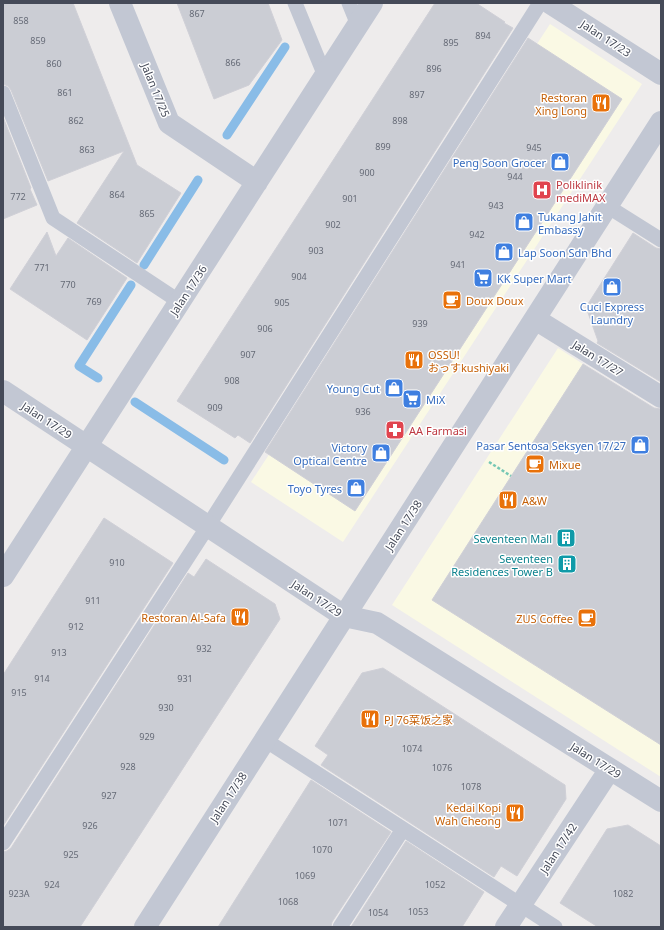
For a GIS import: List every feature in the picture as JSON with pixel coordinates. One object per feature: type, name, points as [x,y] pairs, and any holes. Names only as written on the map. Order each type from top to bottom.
[{"type":"street","name":"Jalan 17/25","points":[[120,3],[169,123],[257,182]]},
{"type":"street","name":"Jalan 17/36","points":[[3,576],[372,3]]},
{"type":"street","name":"Jalan 17/23","points":[[550,3],[661,74]]},
{"type":"street","name":"Jalan 17/38","points":[[145,927],[661,122]]},
{"type":"street","name":"Jalan 17/27","points":[[536,318],[661,397]]},
{"type":"street","name":"Jalan 17/29","points":[[3,390],[344,616],[377,623],[661,801]]},
{"type":"street","name":"Jalan 17/42","points":[[506,927],[610,769]]},
{"type":"lane","points":[[295,3],[325,76]]},
{"type":"lane","points":[[349,3],[358,25]]},
{"type":"lane","points":[[3,842],[208,526],[540,3]]},
{"type":"lane","points":[[3,93],[53,218],[180,302]]},
{"type":"lane","points":[[607,206],[661,240]]},
{"type":"lane","points":[[265,740],[555,927]]},
{"type":"lane","points":[[340,927],[403,829]]},
{"type":"path","points":[[489,462],[511,476]]},
{"type":"shaded area","points":[[550,24],[642,84],[343,542],[251,482]]},
{"type":"shaded area","name":"Seventeen Mall","points":[[558,348],[661,414],[661,777],[392,605]]},
{"type":"building","points":[[3,3],[73,3],[137,165],[181,193],[137,263],[77,223],[124,151],[48,181],[11,90],[8,86],[3,84]]},
{"type":"building","points":[[177,3],[268,3],[282,40],[249,85],[214,99]]},
{"type":"building","points":[[435,3],[476,3],[513,28],[250,443],[238,435],[235,438],[177,401]]},
{"type":"building","points":[[528,38],[622,99],[355,511],[265,452]]},
{"type":"building","points":[[3,117],[37,205],[3,219]]},
{"type":"building","points":[[47,232],[56,256],[68,238],[127,278],[87,340],[10,289]]},
{"type":"building","points":[[633,233],[656,248],[661,249],[661,382],[597,343],[598,341],[586,307]]},
{"type":"building","name":"Seventeen Mall","points":[[583,364],[654,408],[661,409],[661,745],[432,600]]},
{"type":"building","points":[[104,518],[173,563],[3,826],[3,675]]},
{"type":"building","points":[[206,559],[275,604],[280,619],[80,927],[3,927],[3,852],[11,848],[188,573],[194,577]]},
{"type":"building","points":[[383,668],[565,785],[566,799],[517,876],[501,866],[494,877],[321,765],[328,755],[315,746],[362,673]]},
{"type":"building","points":[[311,780],[391,832],[332,922],[331,927],[218,927]]},
{"type":"building","points":[[628,825],[661,846],[661,927],[598,927],[560,903],[607,829]]},
{"type":"building","points":[[406,841],[484,892],[462,927],[351,927]]},
{"type":"waterway","points":[[227,135],[285,47]]},
{"type":"waterway","points":[[144,265],[198,180]]},
{"type":"waterway","points":[[98,378],[79,366],[131,285]]},
{"type":"waterway","points":[[135,402],[224,460]]},
{"type":"place","name":"Restoran Xing Long","points":[[601,103]]},
{"type":"place","name":"Peng Soon Grocer","points":[[560,162]]},
{"type":"place","name":"Poliklinik mediMAX","points":[[542,190]]},
{"type":"place","name":"Tukang Jahit Embassy","points":[[524,222]]},
{"type":"place","name":"Lap Soon Sdn Bhd","points":[[504,252]]},
{"type":"place","name":"KK Super Mart","points":[[483,278]]},
{"type":"place","name":"Cuci Express Laundry","points":[[612,287]]},
{"type":"place","name":"Doux Doux","points":[[452,300]]},
{"type":"place","name":"OSSU! おっすkushiyaki","points":[[414,360]]},
{"type":"place","name":"Young Cut","points":[[394,388]]},
{"type":"place","name":"MiX","points":[[412,399]]},
{"type":"place","name":"AA Farmasi","points":[[395,430]]},
{"type":"place","name":"Pasar Sentosa Seksyen 17/27","points":[[640,445]]},
{"type":"place","name":"Victory Optical Centre","points":[[381,453]]},
{"type":"place","name":"Mixue","points":[[535,464]]},
{"type":"place","name":"Toyo Tyres","points":[[356,488]]},
{"type":"place","name":"A&W","points":[[508,500]]},
{"type":"place","name":"Seventeen Mall","points":[[566,538]]},
{"type":"place","name":"Seventeen Residences Tower B","points":[[567,564]]},
{"type":"place","name":"Restoran Al-Safa","points":[[240,617]]},
{"type":"place","name":"ZUS Coffee","points":[[587,618]]},
{"type":"place","name":"PJ 76菜饭之家","points":[[370,719]]},
{"type":"place","name":"Kedai Kopi Wah Cheong","points":[[515,813]]}]
